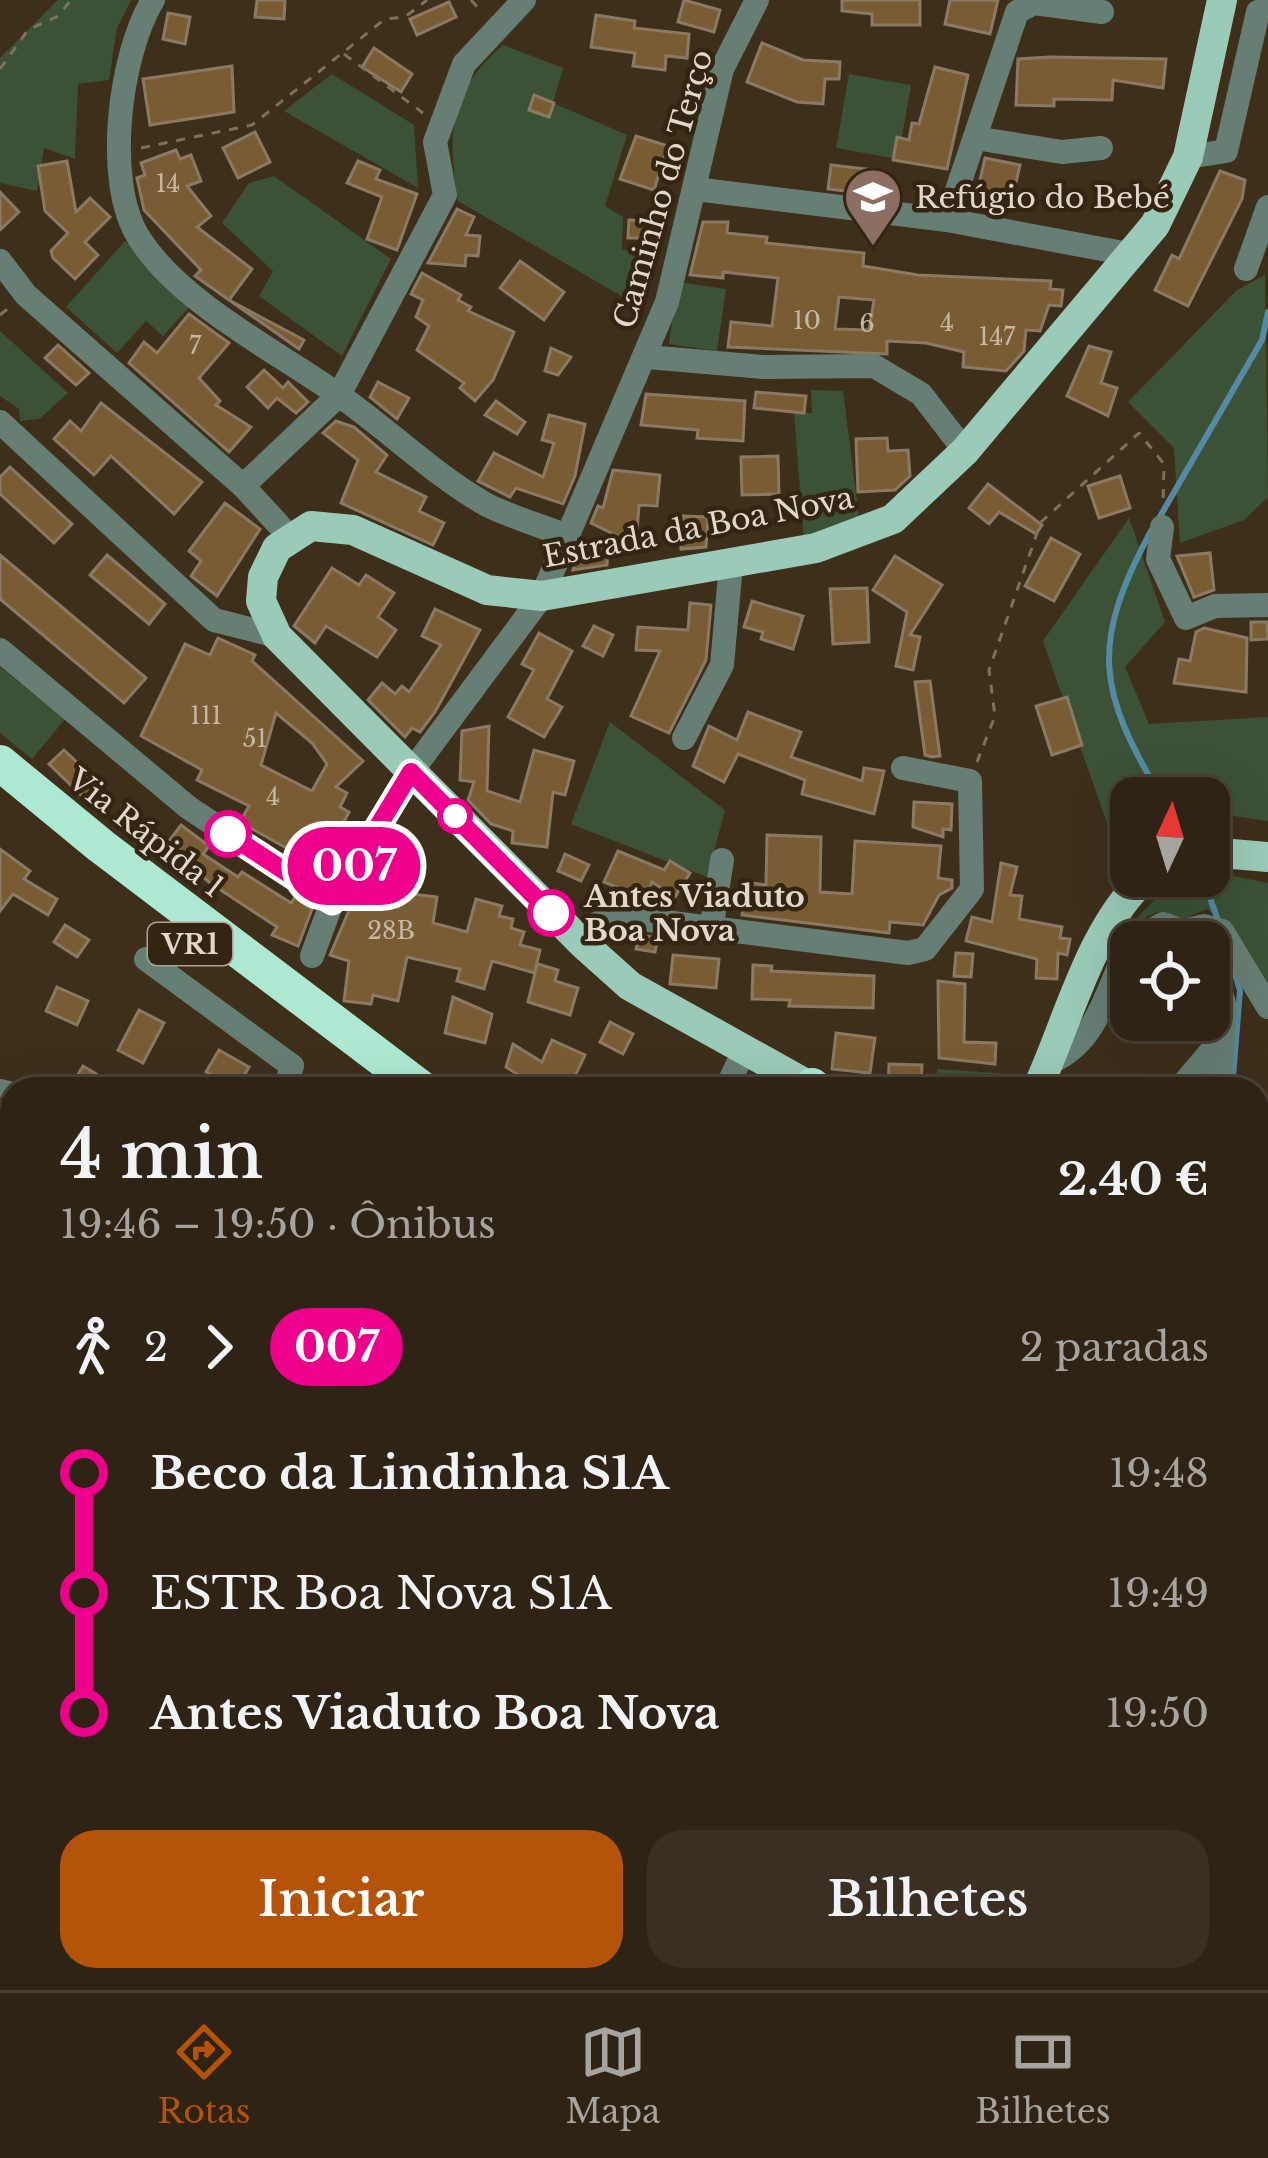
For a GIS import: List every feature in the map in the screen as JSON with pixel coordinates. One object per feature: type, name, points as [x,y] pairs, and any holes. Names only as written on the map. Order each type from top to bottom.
[{"type":"highway","name":"Via Rápida 1","points":[[0,763],[406,1077]]},
{"type":"highway","name":"Via Rápida 1","points":[[0,794],[105,880],[367,1077]]},
{"type":"highway","points":[[325,1017],[432,1077]]},
{"type":"main road","name":"Estrada da Boa Nova","points":[[289,536],[311,526],[352,530],[488,590],[542,596],[731,564],[873,530],[910,508],[965,451],[1134,255],[1169,201],[1188,157],[1222,0]]},
{"type":"main road","points":[[289,536],[262,578],[262,601],[277,636],[629,986],[792,1077]]},
{"type":"main road","points":[[1230,853],[1260,855]]},
{"type":"main road","points":[[1043,1076],[1132,897]]},
{"type":"street","points":[[153,0],[135,29],[122,104],[122,194],[140,238],[208,308],[339,395],[487,504],[564,535]]},
{"type":"street","points":[[243,486],[339,395],[445,195],[435,142],[464,64],[524,0]]},
{"type":"street","name":"Caminho do Terço","points":[[312,956],[332,902],[411,772],[542,596],[564,535],[667,302],[722,69],[757,0]]},
{"type":"street","points":[[947,220],[1017,12],[1034,3],[1102,12]]},
{"type":"street","points":[[1188,157],[1226,151],[1258,12],[1268,8]]},
{"type":"street","points":[[975,138],[1062,152],[1101,148]]},
{"type":"street","points":[[695,189],[947,220],[1134,255]]},
{"type":"street","points":[[1246,268],[1268,206]]},
{"type":"street","points":[[0,261],[26,295],[243,486],[289,536]]},
{"type":"street","points":[[646,357],[764,367],[874,366],[921,394],[965,451]]},
{"type":"street","points":[[0,422],[214,620],[277,636]]},
{"type":"street","points":[[1162,526],[1158,559],[1186,618],[1215,606],[1268,604]]},
{"type":"street","points":[[684,738],[722,665],[731,564]]},
{"type":"street","points":[[0,650],[189,808],[332,902]]},
{"type":"street","points":[[582,943],[596,924],[618,916],[908,952],[925,950],[972,889],[970,781],[903,768]]},
{"type":"street","points":[[711,930],[722,860]]},
{"type":"street","points":[[1230,944],[1268,1007]]},
{"type":"street","points":[[146,959],[292,1066],[289,1077]]},
{"type":"street","points":[[1043,1076],[1088,1038],[1110,989]]},
{"type":"street","points":[[1189,1077],[1221,1041]]},
{"type":"street","points":[[1221,1077],[1225,1041]]},
{"type":"street","points":[[731,1077],[744,1051]]},
{"type":"path","points":[[0,69],[28,30],[58,16],[71,0]]},
{"type":"path","points":[[122,153],[202,131],[252,124],[385,19],[405,16],[427,0]]},
{"type":"path","points":[[343,52],[441,125]]},
{"type":"path","points":[[970,781],[995,716],[989,670],[1041,522],[1139,433],[1164,464],[1162,526]]},
{"type":"green space","points":[[58,0],[131,0],[117,28],[109,80],[78,84],[75,159],[44,148],[37,191],[0,183],[0,58]]},
{"type":"green space","points":[[503,45],[563,68],[553,103],[627,135],[605,206],[623,217],[622,249],[658,259],[642,308],[458,201],[453,155],[456,115],[472,79]]},
{"type":"green space","points":[[332,74],[414,125],[418,188],[284,111]]},
{"type":"green space","points":[[849,74],[911,85],[898,159],[836,148]]},
{"type":"green space","points":[[274,176],[391,259],[342,356],[259,296],[273,271],[222,223],[249,183]]},
{"type":"green space","points":[[125,241],[193,303],[163,336],[146,321],[117,353],[66,307]]},
{"type":"green space","points":[[1265,275],[1268,497],[1244,520],[1180,543],[1174,448],[1128,402],[1237,290]]},
{"type":"green space","points":[[678,282],[726,289],[717,351],[669,344]]},
{"type":"green space","points":[[0,331],[68,393],[39,419],[20,421],[19,409],[0,396]]},
{"type":"green space","points":[[811,390],[843,391],[860,525],[804,542],[794,412],[812,413]]},
{"type":"green space","points":[[1129,518],[1165,622],[1125,667],[1149,724],[1268,717],[1268,821],[1230,815],[1230,777],[1110,777],[1110,832],[1043,641]]},
{"type":"green space","points":[[0,667],[65,719],[32,759],[0,733]]},
{"type":"green space","points":[[610,722],[725,810],[707,877],[571,824]]},
{"type":"green space","points":[[1230,875],[1268,883],[1268,987],[1230,930],[1230,921],[1220,921],[1207,909],[1183,919],[1158,912],[1134,921],[1157,897],[1230,897]]},
{"type":"green space","points":[[938,1069],[1023,1075],[1022,1077],[935,1077]]},
{"type":"building","points":[[257,0],[285,0],[284,19],[255,17]]},
{"type":"building","points":[[684,0],[720,10],[714,32],[678,22]]},
{"type":"building","points":[[842,0],[920,0],[920,25],[872,25],[872,14],[842,11]]},
{"type":"building","points":[[950,0],[998,0],[990,34],[945,24]]},
{"type":"building","points":[[449,2],[456,17],[417,35],[410,19]]},
{"type":"building","points":[[168,13],[190,17],[185,44],[163,39]]},
{"type":"building","points":[[596,15],[635,21],[634,28],[689,34],[687,58],[666,56],[665,70],[633,66],[635,53],[591,47]]},
{"type":"building","points":[[762,43],[803,60],[840,62],[839,79],[825,79],[823,104],[797,102],[747,82]]},
{"type":"building","points":[[374,48],[412,74],[401,92],[362,67]]},
{"type":"building","points":[[1018,59],[1166,59],[1163,88],[1113,80],[1112,100],[1054,99],[1054,106],[1016,105]]},
{"type":"building","points":[[232,66],[234,112],[150,125],[143,79]]},
{"type":"building","points":[[935,67],[968,75],[947,169],[893,160],[897,137],[909,140],[912,123],[919,124]]},
{"type":"building","points":[[534,95],[554,103],[549,117],[529,110]]},
{"type":"building","points":[[255,132],[270,162],[238,178],[223,148]]},
{"type":"building","points":[[636,136],[668,146],[654,190],[620,179]]},
{"type":"building","points":[[176,150],[180,159],[191,155],[201,181],[187,186],[211,216],[197,227],[252,269],[229,300],[195,276],[201,270],[144,210],[137,178],[145,175],[141,163]]},
{"type":"building","points":[[985,158],[1020,165],[1011,205],[976,197]]},
{"type":"building","points":[[67,161],[76,212],[90,198],[110,217],[85,242],[98,255],[75,279],[53,258],[51,251],[68,233],[45,211],[38,166]]},
{"type":"building","points":[[358,161],[380,170],[376,179],[417,194],[397,250],[367,239],[382,197],[347,183]]},
{"type":"building","points":[[831,165],[875,170],[872,194],[828,189]]},
{"type":"building","points":[[1220,171],[1245,180],[1242,199],[1188,306],[1155,290],[1172,255],[1179,259]]},
{"type":"building","points":[[0,192],[19,212],[0,230]]},
{"type":"building","points":[[457,209],[474,217],[466,235],[480,236],[478,256],[466,255],[465,266],[428,263]]},
{"type":"building","points":[[629,220],[649,221],[649,238],[628,238]]},
{"type":"building","points":[[703,222],[728,222],[727,233],[767,237],[766,243],[864,253],[863,266],[918,275],[1051,281],[1050,289],[1063,290],[1061,306],[1049,305],[1040,331],[1026,330],[1024,351],[1006,371],[963,367],[964,352],[926,343],[887,341],[887,354],[728,347],[731,322],[772,326],[778,278],[723,272],[723,278],[690,275]],"holes":[[[839,297],[874,300],[869,330],[835,329]]]},
{"type":"building","points":[[520,261],[564,292],[544,320],[500,288]]},
{"type":"building","points":[[422,273],[461,295],[458,300],[471,307],[468,311],[514,332],[493,380],[475,401],[460,388],[464,383],[417,350],[429,326],[416,317],[423,300],[411,294]]},
{"type":"building","points":[[230,300],[304,340],[299,349]]},
{"type":"building","points":[[189,314],[229,343],[199,378],[220,401],[216,405],[251,427],[229,452],[129,363],[144,342],[157,353]]},
{"type":"building","points":[[58,345],[89,373],[76,385],[45,358]]},
{"type":"building","points":[[1089,346],[1111,352],[1101,383],[1117,388],[1108,416],[1067,396]]},
{"type":"building","points":[[551,348],[571,357],[558,375],[545,371]]},
{"type":"building","points":[[264,370],[283,388],[288,382],[308,402],[296,413],[277,398],[268,408],[247,387]]},
{"type":"building","points":[[378,382],[409,398],[397,419],[370,397]]},
{"type":"building","points":[[756,392],[806,396],[804,413],[754,408]]},
{"type":"building","points":[[646,394],[745,401],[743,441],[697,438],[698,430],[641,425]]},
{"type":"building","points":[[496,401],[525,422],[517,434],[485,415]]},
{"type":"building","points":[[101,403],[202,482],[174,514],[111,456],[94,475],[54,439],[70,421],[81,431]]},
{"type":"building","points":[[549,415],[585,424],[575,476],[563,504],[516,488],[510,497],[478,481],[494,453],[543,477],[554,443],[542,440]]},
{"type":"building","points":[[336,421],[354,427],[387,455],[376,472],[426,497],[419,511],[444,523],[433,545],[341,503],[358,460],[323,433]]},
{"type":"building","points":[[887,438],[888,451],[908,450],[910,476],[895,490],[858,492],[856,439]]},
{"type":"building","points":[[778,456],[779,494],[742,495],[741,457]]},
{"type":"building","points":[[10,467],[72,524],[54,543],[0,494],[0,477]]},
{"type":"building","points":[[613,470],[660,475],[657,506],[639,505],[636,545],[591,523],[598,506],[603,508]]},
{"type":"building","points":[[1120,476],[1130,508],[1099,518],[1088,486]]},
{"type":"building","points":[[988,484],[1042,525],[1036,534],[999,512],[989,524],[969,508]]},
{"type":"building","points":[[225,503],[260,529],[217,596],[191,576],[201,561],[189,551]]},
{"type":"building","points":[[683,516],[708,517],[706,547],[681,549]]},
{"type":"building","points":[[1051,538],[1080,554],[1054,601],[1025,586]]},
{"type":"building","points":[[582,543],[608,546],[607,565],[573,570]]},
{"type":"building","points":[[1210,553],[1214,590],[1194,597],[1177,556]]},
{"type":"building","points":[[0,555],[146,678],[124,703],[0,599]]},
{"type":"building","points":[[107,555],[165,604],[149,624],[90,575]]},
{"type":"building","points":[[895,556],[942,585],[910,635],[920,637],[913,670],[896,666],[907,612],[873,590]]},
{"type":"building","points":[[332,568],[359,585],[366,575],[394,593],[378,617],[396,630],[377,657],[326,626],[315,643],[294,626]]},
{"type":"building","points":[[867,588],[869,642],[833,644],[830,589]]},
{"type":"building","points":[[752,601],[803,616],[793,649],[761,639],[763,632],[744,627]]},
{"type":"building","points":[[690,603],[711,605],[706,660],[669,733],[631,716],[660,651],[636,650],[638,627],[688,630]]},
{"type":"building","points":[[435,609],[480,630],[435,712],[420,732],[412,728],[405,737],[368,700],[382,683],[395,694],[402,686],[409,692],[441,645],[422,636]]},
{"type":"building","points":[[1251,622],[1267,622],[1268,639],[1251,640]]},
{"type":"building","points":[[594,626],[613,635],[603,656],[583,646]]},
{"type":"building","points":[[1204,628],[1247,638],[1246,692],[1174,683],[1179,659],[1190,661],[1196,632]]},
{"type":"building","points":[[539,633],[572,651],[547,699],[562,707],[544,737],[508,717],[534,670],[522,664]]},
{"type":"building","points":[[218,638],[255,655],[252,661],[363,761],[336,787],[347,793],[340,807],[349,812],[320,867],[240,822],[249,806],[197,780],[202,770],[141,736],[185,644],[210,655]],"holes":[[[276,713],[312,743],[327,764],[312,791],[261,765]]]},
{"type":"building","points":[[930,681],[940,756],[932,757],[925,755],[915,682]]},
{"type":"building","points":[[1067,697],[1082,745],[1052,755],[1036,706]]},
{"type":"building","points":[[748,712],[801,732],[791,757],[862,781],[864,768],[884,771],[874,814],[802,794],[805,780],[738,754],[724,782],[693,766],[709,726],[737,740]]},
{"type":"building","points":[[489,726],[487,791],[520,802],[534,750],[574,761],[565,795],[553,792],[547,847],[512,843],[513,831],[491,824],[468,800],[474,782],[460,780],[462,731]]},
{"type":"building","points":[[64,750],[100,784],[85,799],[49,764]]},
{"type":"building","points":[[914,802],[952,804],[951,830],[943,829],[943,837],[913,827]]},
{"type":"building","points":[[181,825],[209,846],[203,854],[238,877],[242,872],[291,903],[295,897],[312,909],[298,946],[272,935],[277,927],[210,883],[166,845]]},
{"type":"building","points":[[767,835],[821,837],[820,892],[852,894],[855,841],[941,846],[938,878],[952,880],[952,888],[939,895],[923,925],[890,922],[889,933],[742,915],[746,882],[766,885]]},
{"type":"building","points":[[385,846],[414,852],[404,893],[437,897],[433,923],[467,932],[476,899],[502,906],[499,916],[513,919],[511,928],[524,932],[520,945],[540,950],[535,971],[538,964],[558,970],[555,981],[578,988],[570,1015],[528,1002],[535,973],[492,961],[484,989],[457,981],[460,969],[407,957],[398,1001],[373,995],[371,1004],[344,1001],[349,961],[330,955],[356,894],[370,901]]},
{"type":"building","points":[[0,849],[30,871],[24,879],[57,899],[48,915],[13,894],[0,911]]},
{"type":"building","points":[[618,851],[664,870],[670,861],[690,873],[675,897],[652,882],[645,899],[604,882]]},
{"type":"building","points":[[565,854],[589,865],[581,881],[558,871]]},
{"type":"building","points":[[1001,863],[1017,867],[1010,895],[1022,896],[1019,919],[1062,927],[1060,938],[1070,939],[1067,955],[1058,953],[1057,979],[1036,978],[1037,959],[966,941],[972,917],[992,922]]},
{"type":"building","points":[[65,925],[89,940],[77,957],[54,942]]},
{"type":"building","points":[[639,935],[658,938],[655,952],[636,949]]},
{"type":"building","points":[[956,953],[973,954],[971,977],[954,976]]},
{"type":"building","points":[[673,955],[719,959],[716,988],[670,984]]},
{"type":"building","points":[[753,965],[772,966],[771,971],[874,976],[873,1008],[789,1006],[790,1000],[752,999]]},
{"type":"building","points":[[938,981],[965,984],[964,1042],[996,1043],[995,1064],[939,1058]]},
{"type":"building","points":[[57,987],[88,1001],[77,1025],[46,1011]]},
{"type":"building","points":[[453,997],[492,1014],[485,1043],[445,1033]]},
{"type":"building","points":[[139,1010],[164,1023],[143,1063],[118,1050]]},
{"type":"building","points":[[610,1022],[633,1034],[623,1054],[600,1042]]},
{"type":"building","points":[[836,1033],[875,1038],[870,1073],[832,1069]]},
{"type":"building","points":[[552,1040],[585,1055],[575,1077],[521,1077],[506,1067],[513,1044],[542,1062]]},
{"type":"building","points":[[219,1050],[249,1067],[243,1077],[216,1077],[206,1072]]},
{"type":"building","points":[[889,1064],[922,1065],[922,1077],[888,1077]]},
{"type":"building","points":[[83,1066],[101,1077],[77,1077]]},
{"type":"waterway","points":[[1158,520],[1262,340],[1268,312]]},
{"type":"waterway","points":[[1150,777],[1124,727],[1109,667],[1118,606],[1151,531]]},
{"type":"waterway","points":[[1210,897],[1218,921]]},
{"type":"waterway","points":[[1233,1077],[1240,991],[1234,970]]},
{"type":"bus line","name":"007","points":[[228,834],[332,902],[411,772],[551,913]]},
{"type":"place","name":"Refúgio do Bebé","points":[[873,248]]},
{"type":"place","name":"Antes Viaduto Boa Nova","points":[[551,913]]}]
